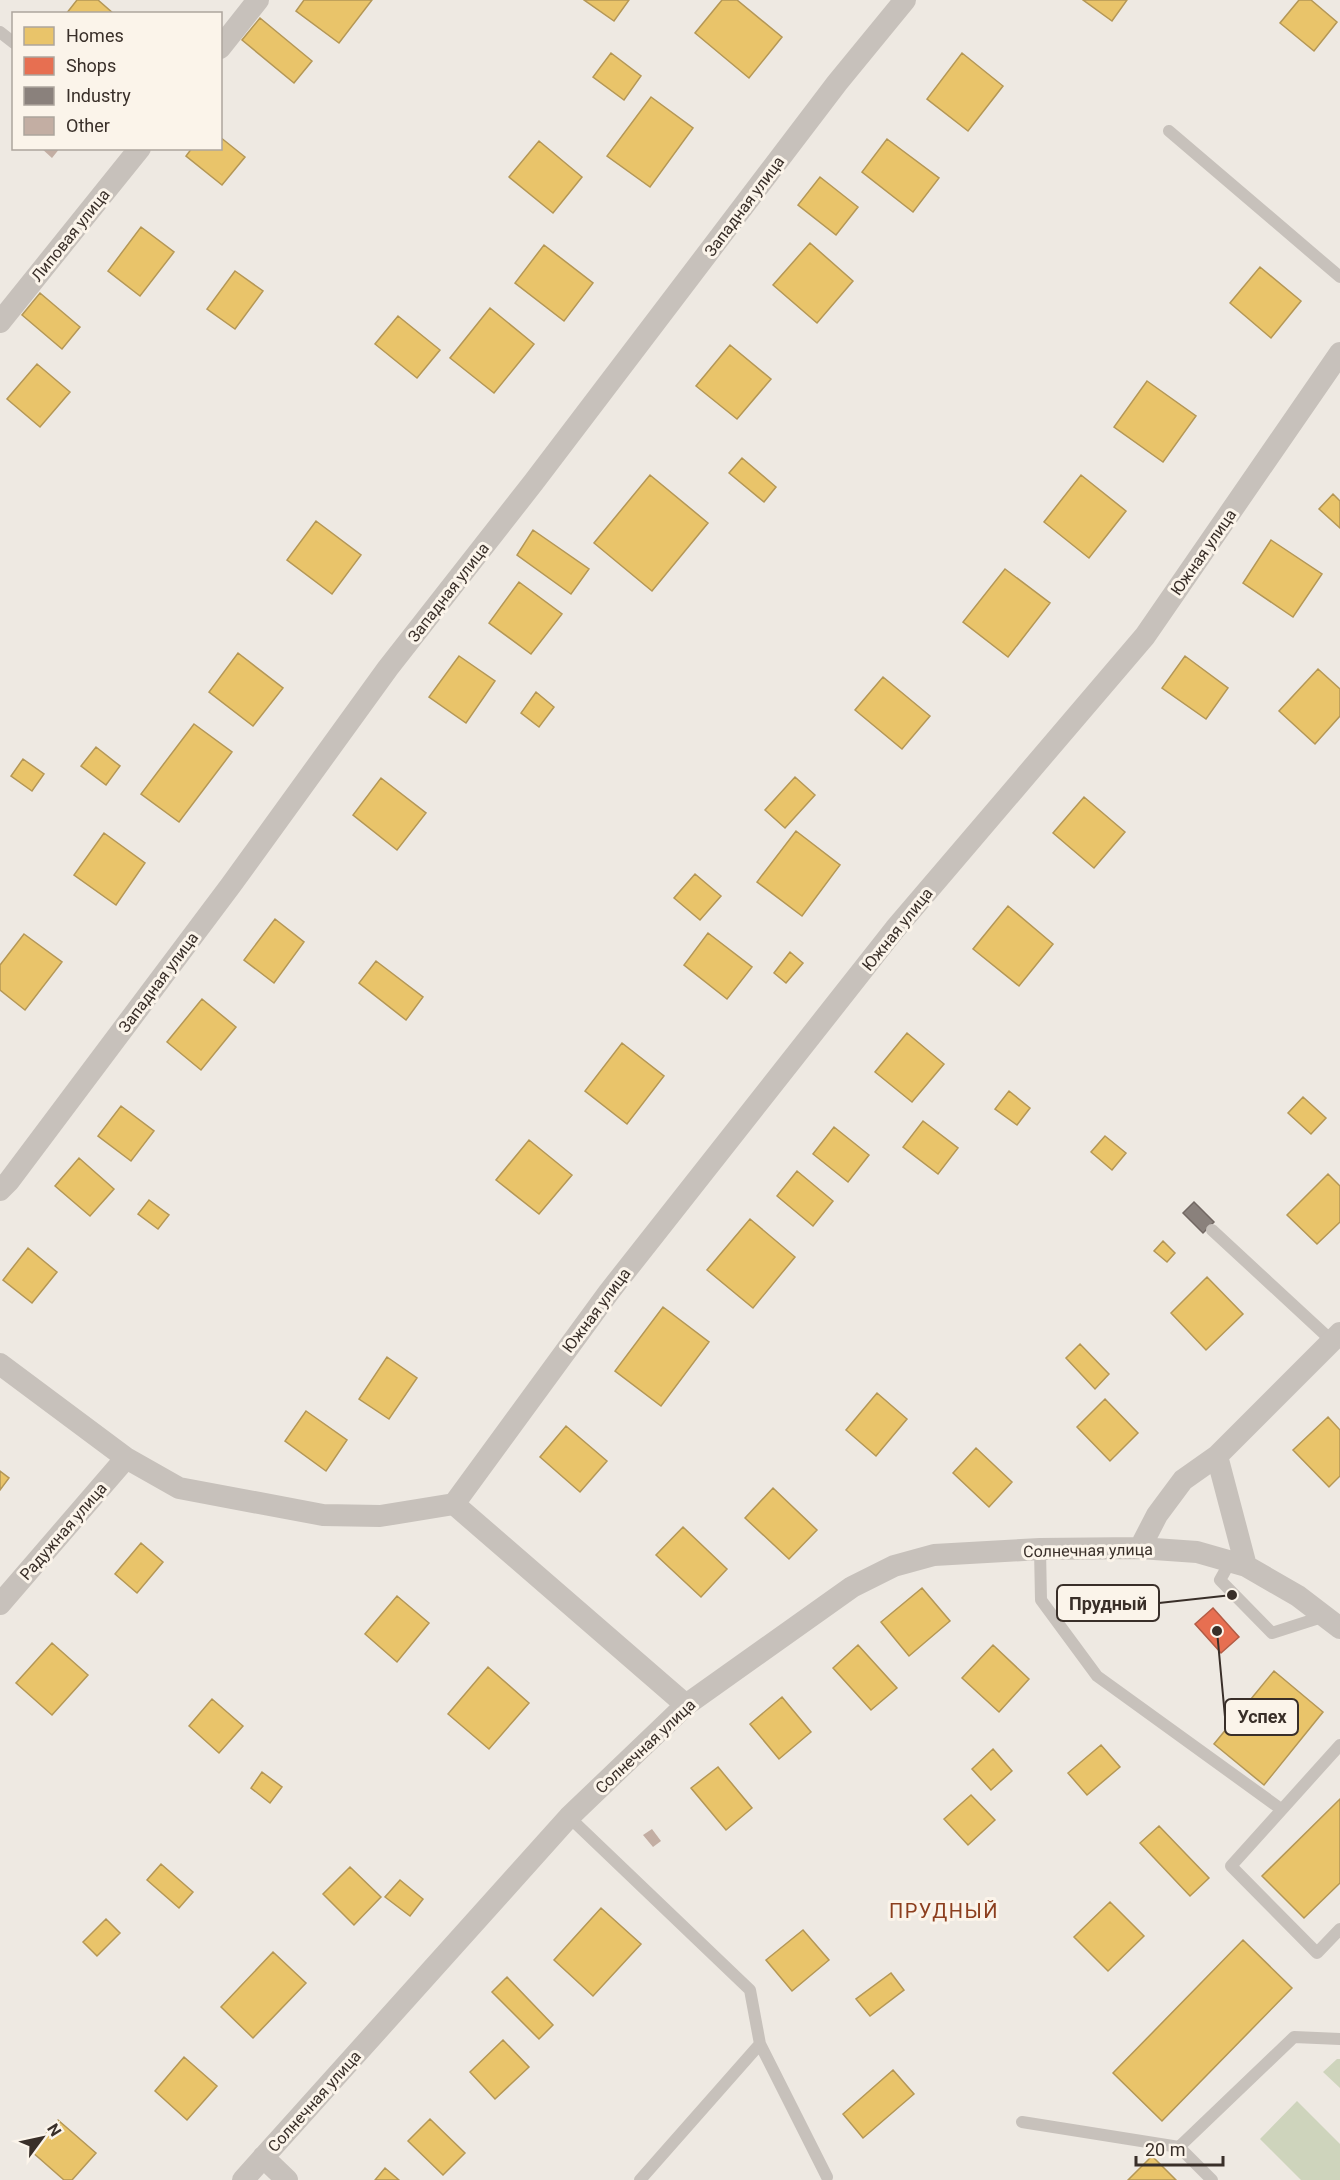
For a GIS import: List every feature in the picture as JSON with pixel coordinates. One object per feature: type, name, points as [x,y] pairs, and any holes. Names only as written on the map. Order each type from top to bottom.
[{"type":"street","points":[[222,45],[258,0]]},
{"type":"street","name":"Западная улица","points":[[0,1190],[231,885],[388,668],[533,483],[837,83],[905,0]]},
{"type":"street","name":"Липовая улица","points":[[0,322],[139,150]]},
{"type":"street","name":"Южная улица","points":[[454,1504],[609,1292],[881,947],[1144,636],[1340,353]]},
{"type":"street","points":[[1140,1548],[1157,1515],[1183,1480],[1217,1456],[1336,1337]]},
{"type":"street","points":[[0,1365],[126,1458],[179,1488],[323,1515],[380,1516],[454,1504],[686,1705]]},
{"type":"street","points":[[1217,1456],[1238,1564]]},
{"type":"street","name":"Радужная улица","points":[[0,1604],[126,1458]]},
{"type":"street","name":"Солнечная улица","points":[[243,2180],[569,1817],[686,1705],[852,1587],[894,1566],[934,1555],[1040,1549],[1140,1548],[1197,1552],[1238,1564],[1298,1596],[1333,1622]]},
{"type":"street","points":[[263,2157],[287,2180]]},
{"type":"lane","points":[[0,32],[12,41]]},
{"type":"lane","points":[[1169,131],[1340,277]]},
{"type":"lane","points":[[1212,1230],[1336,1337]]},
{"type":"lane","points":[[1040,1549],[1041,1600],[1097,1676],[1281,1809]]},
{"type":"lane","points":[[1238,1564],[1220,1580],[1272,1633],[1333,1622]]},
{"type":"lane","points":[[1340,1745],[1231,1866],[1317,1953],[1340,1929]]},
{"type":"lane","points":[[569,1817],[750,1990],[760,2044],[827,2177]]},
{"type":"lane","points":[[1179,2146],[1294,2037],[1340,2039]]},
{"type":"lane","points":[[640,2180],[760,2044]]},
{"type":"lane","points":[[1022,2122],[1179,2146],[1212,2180]]},
{"type":"green space","points":[[1337,2059],[1340,2059],[1340,2088],[1323,2072]]},
{"type":"green space","points":[[1297,2101],[1340,2144],[1340,2180],[1301,2180],[1260,2139]]},
{"type":"building: Homes","points":[[77,0],[98,0],[112,12],[68,12]]},
{"type":"building: Homes","points":[[304,0],[372,0],[339,43],[296,11]]},
{"type":"building: Homes","points":[[584,0],[629,0],[614,21]]},
{"type":"building: Homes","points":[[722,0],[737,0],[782,37],[749,78],[695,33]]},
{"type":"building: Homes","points":[[1083,0],[1127,0],[1112,21]]},
{"type":"building: Homes","points":[[1299,0],[1311,0],[1337,22],[1314,51],[1280,23]]},
{"type":"building: Homes","points":[[260,18],[312,61],[294,83],[242,40]]},
{"type":"building: Homes","points":[[611,53],[641,76],[624,100],[593,77]]},
{"type":"building: Homes","points":[[962,53],[1003,86],[968,131],[927,99]]},
{"type":"building: Homes","points":[[651,97],[693,128],[650,187],[607,156]]},
{"type":"building: Homes","points":[[222,139],[245,157],[222,185],[186,156],[190,150],[222,150]]},
{"type":"building: Homes","points":[[887,139],[939,178],[913,212],[862,172]]},
{"type":"building: Homes","points":[[539,141],[582,177],[553,213],[509,177]]},
{"type":"building: Homes","points":[[820,177],[858,207],[836,235],[798,205]]},
{"type":"building: Homes","points":[[141,227],[174,252],[140,296],[108,271]]},
{"type":"building: Homes","points":[[810,243],[853,281],[817,323],[773,285]]},
{"type":"building: Homes","points":[[544,245],[593,283],[564,321],[515,283]]},
{"type":"building: Homes","points":[[1260,267],[1301,301],[1271,338],[1230,303]]},
{"type":"building: Homes","points":[[235,271],[263,291],[235,329],[207,309]]},
{"type":"building: Homes","points":[[40,293],[80,327],[62,349],[22,315]]},
{"type":"building: Homes","points":[[490,308],[534,344],[494,393],[450,358]]},
{"type":"building: Homes","points":[[398,316],[440,350],[417,378],[375,344]]},
{"type":"building: Homes","points":[[730,345],[771,379],[737,419],[696,386]]},
{"type":"building: Homes","points":[[37,364],[70,392],[40,427],[7,399]]},
{"type":"building: Homes","points":[[1147,381],[1196,416],[1163,462],[1114,427]]},
{"type":"building: Homes","points":[[742,458],[776,487],[764,502],[729,473]]},
{"type":"building: Homes","points":[[650,475],[708,523],[652,591],[594,543]]},
{"type":"building: Homes","points":[[1081,475],[1126,511],[1089,558],[1044,522]]},
{"type":"building: Homes","points":[[1333,494],[1340,501],[1340,528],[1319,509]]},
{"type":"building: Homes","points":[[316,521],[361,555],[332,594],[287,560]]},
{"type":"building: Homes","points":[[533,530],[589,569],[571,594],[517,555]]},
{"type":"building: Homes","points":[[1271,540],[1322,574],[1293,617],[1243,583]]},
{"type":"building: Homes","points":[[1005,569],[1050,603],[1008,657],[963,622]]},
{"type":"building: Homes","points":[[519,582],[562,614],[531,654],[489,623]]},
{"type":"building: Homes","points":[[238,653],[283,688],[253,726],[209,692]]},
{"type":"building: Homes","points":[[459,656],[495,681],[466,723],[429,697]]},
{"type":"building: Homes","points":[[1185,656],[1228,688],[1206,719],[1162,688]]},
{"type":"building: Homes","points":[[1318,669],[1340,689],[1340,716],[1315,744],[1279,711]]},
{"type":"building: Homes","points":[[883,677],[930,716],[902,749],[855,710]]},
{"type":"building: Homes","points":[[536,692],[554,707],[539,727],[521,713]]},
{"type":"building: Homes","points":[[194,724],[232,752],[179,822],[141,794]]},
{"type":"building: Homes","points":[[96,747],[120,766],[106,785],[81,766]]},
{"type":"building: Homes","points":[[23,759],[44,774],[32,791],[11,776]]},
{"type":"building: Homes","points":[[795,777],[815,795],[785,828],[765,810]]},
{"type":"building: Homes","points":[[381,778],[426,813],[397,850],[353,815]]},
{"type":"building: Homes","points":[[1084,797],[1125,832],[1094,868],[1053,833]]},
{"type":"building: Homes","points":[[796,831],[840,865],[802,916],[757,882]]},
{"type":"building: Homes","points":[[104,833],[145,863],[116,905],[74,875]]},
{"type":"building: Homes","points":[[695,874],[721,896],[700,920],[674,898]]},
{"type":"building: Homes","points":[[1008,906],[1053,944],[1019,986],[973,949]]},
{"type":"building: Homes","points":[[275,919],[304,942],[274,983],[244,960]]},
{"type":"building: Homes","points":[[708,933],[752,967],[727,999],[684,965]]},
{"type":"building: Homes","points":[[24,934],[62,962],[25,1010],[0,990],[0,965]]},
{"type":"building: Homes","points":[[790,952],[803,963],[786,983],[774,973]]},
{"type":"building: Homes","points":[[376,961],[423,997],[406,1020],[359,983]]},
{"type":"building: Homes","points":[[202,999],[236,1027],[201,1070],[167,1042]]},
{"type":"building: Homes","points":[[907,1033],[944,1064],[912,1102],[875,1072]]},
{"type":"building: Homes","points":[[622,1043],[664,1076],[627,1124],[585,1091]]},
{"type":"building: Homes","points":[[1009,1091],[1030,1108],[1017,1125],[995,1109]]},
{"type":"building: Homes","points":[[1303,1097],[1326,1118],[1311,1134],[1288,1113]]},
{"type":"building: Homes","points":[[121,1106],[154,1131],[131,1161],[98,1136]]},
{"type":"building: Homes","points":[[923,1121],[958,1148],[938,1174],[903,1147]]},
{"type":"building: Homes","points":[[834,1127],[869,1155],[848,1182],[813,1154]]},
{"type":"building: Homes","points":[[1105,1136],[1126,1153],[1112,1170],[1091,1152]]},
{"type":"building: Homes","points":[[529,1140],[572,1175],[539,1214],[496,1180]]},
{"type":"building: Homes","points":[[79,1158],[114,1189],[90,1216],[55,1186]]},
{"type":"building: Homes","points":[[797,1171],[833,1201],[813,1226],[777,1196]]},
{"type":"building: Homes","points":[[1328,1174],[1340,1186],[1340,1222],[1317,1244],[1287,1215]]},
{"type":"building: Homes","points":[[149,1200],[169,1215],[158,1229],[138,1214]]},
{"type":"building: Homes","points":[[750,1219],[795,1257],[753,1308],[707,1270]]},
{"type":"building: Homes","points":[[1163,1241],[1175,1253],[1167,1262],[1154,1251]]},
{"type":"building: Homes","points":[[28,1248],[57,1272],[32,1303],[3,1280]]},
{"type":"building: Homes","points":[[1207,1277],[1243,1314],[1206,1350],[1171,1313]]},
{"type":"building: Homes","points":[[663,1307],[709,1342],[661,1406],[615,1371]]},
{"type":"building: Homes","points":[[1080,1344],[1109,1374],[1095,1389],[1066,1358]]},
{"type":"building: Homes","points":[[387,1357],[417,1378],[389,1419],[359,1399]]},
{"type":"building: Homes","points":[[877,1393],[907,1419],[876,1456],[846,1430]]},
{"type":"building: Homes","points":[[1105,1399],[1138,1433],[1110,1461],[1077,1427]]},
{"type":"building: Homes","points":[[306,1411],[347,1440],[326,1471],[285,1441]]},
{"type":"building: Homes","points":[[1328,1417],[1340,1430],[1340,1476],[1329,1487],[1293,1450]]},
{"type":"building: Homes","points":[[566,1426],[607,1461],[580,1492],[540,1457]]},
{"type":"building: Homes","points":[[976,1448],[1012,1482],[989,1507],[953,1473]]},
{"type":"building: Homes","points":[[0,1471],[9,1478],[0,1490]]},
{"type":"building: Homes","points":[[773,1488],[817,1530],[789,1559],[745,1518]]},
{"type":"building: Homes","points":[[683,1527],[727,1569],[701,1597],[656,1555]]},
{"type":"building: Homes","points":[[141,1543],[163,1562],[137,1593],[115,1574]]},
{"type":"building: Homes","points":[[922,1588],[950,1621],[909,1656],[881,1622]]},
{"type":"building: Homes","points":[[397,1596],[429,1623],[397,1662],[365,1634]]},
{"type":"building: Homes","points":[[52,1643],[88,1675],[52,1715],[16,1683]]},
{"type":"building: Homes","points":[[858,1645],[897,1688],[871,1710],[833,1668]]},
{"type":"building: Homes","points":[[993,1645],[1029,1679],[999,1712],[962,1678]]},
{"type":"building: Homes","points":[[488,1667],[529,1703],[489,1749],[448,1714]]},
{"type":"building: Homes","points":[[1274,1671],[1323,1712],[1264,1785],[1214,1744]]},
{"type":"building: Homes","points":[[782,1697],[811,1732],[779,1759],[750,1724]]},
{"type":"building: Homes","points":[[212,1699],[243,1726],[219,1753],[189,1726]]},
{"type":"building: Homes","points":[[1101,1745],[1120,1767],[1087,1795],[1068,1773]]},
{"type":"building: Homes","points":[[993,1749],[1012,1771],[991,1790],[972,1769]]},
{"type":"building: Homes","points":[[718,1767],[752,1808],[726,1830],[691,1788]]},
{"type":"building: Homes","points":[[262,1772],[282,1787],[270,1803],[251,1788]]},
{"type":"building: Homes","points":[[971,1795],[995,1820],[968,1845],[944,1819]]},
{"type":"building: Homes","points":[[1340,1799],[1340,1883],[1304,1918],[1262,1876]]},
{"type":"building: Homes","points":[[1159,1826],[1209,1878],[1190,1896],[1140,1843]]},
{"type":"building: Homes","points":[[161,1864],[193,1892],[179,1908],[147,1880]]},
{"type":"building: Homes","points":[[350,1867],[381,1897],[354,1925],[323,1894]]},
{"type":"building: Homes","points":[[400,1880],[423,1899],[410,1916],[385,1897]]},
{"type":"building: Homes","points":[[1110,1902],[1144,1936],[1108,1971],[1074,1937]]},
{"type":"building: Homes","points":[[601,1908],[641,1944],[593,1996],[554,1960]]},
{"type":"building: Homes","points":[[106,1919],[120,1933],[97,1956],[83,1942]]},
{"type":"building: Homes","points":[[803,1930],[829,1960],[792,1991],[766,1960]]},
{"type":"building: Homes","points":[[1243,1940],[1292,1988],[1162,2121],[1113,2073]]},
{"type":"building: Homes","points":[[273,1952],[306,1983],[253,2038],[221,2007]]},
{"type":"building: Homes","points":[[891,1973],[904,1990],[870,2016],[856,1999]]},
{"type":"building: Homes","points":[[507,1977],[553,2025],[539,2039],[492,1992]]},
{"type":"building: Homes","points":[[503,2040],[529,2067],[495,2099],[470,2072]]},
{"type":"building: Homes","points":[[184,2057],[217,2086],[187,2120],[155,2091]]},
{"type":"building: Homes","points":[[893,2070],[914,2094],[863,2138],[843,2114]]},
{"type":"building: Homes","points":[[430,2119],[465,2153],[443,2175],[408,2141]]},
{"type":"building: Homes","points":[[58,2120],[96,2153],[72,2180],[64,2180],[31,2151]]},
{"type":"building: Homes","points":[[1152,2156],[1176,2180],[1128,2180]]},
{"type":"building: Homes","points":[[385,2168],[399,2180],[375,2180]]},
{"type":"building: Shops","points":[[1213,1608],[1239,1637],[1221,1653],[1195,1624]]},
{"type":"building: Industry","points":[[1194,1202],[1214,1222],[1203,1233],[1183,1213]]},
{"type":"building: Other","points":[[43,150],[58,150],[52,158]]},
{"type":"building: Other","points":[[652,1829],[661,1841],[653,1847],[643,1835]]},
{"type":"place","name":"Прудный","points":[[1232,1595]]},
{"type":"place","name":"Успех","points":[[1217,1631]]},
{"type":"district","name":"ПРУДНЫЙ","points":[[944,1911]]}]
